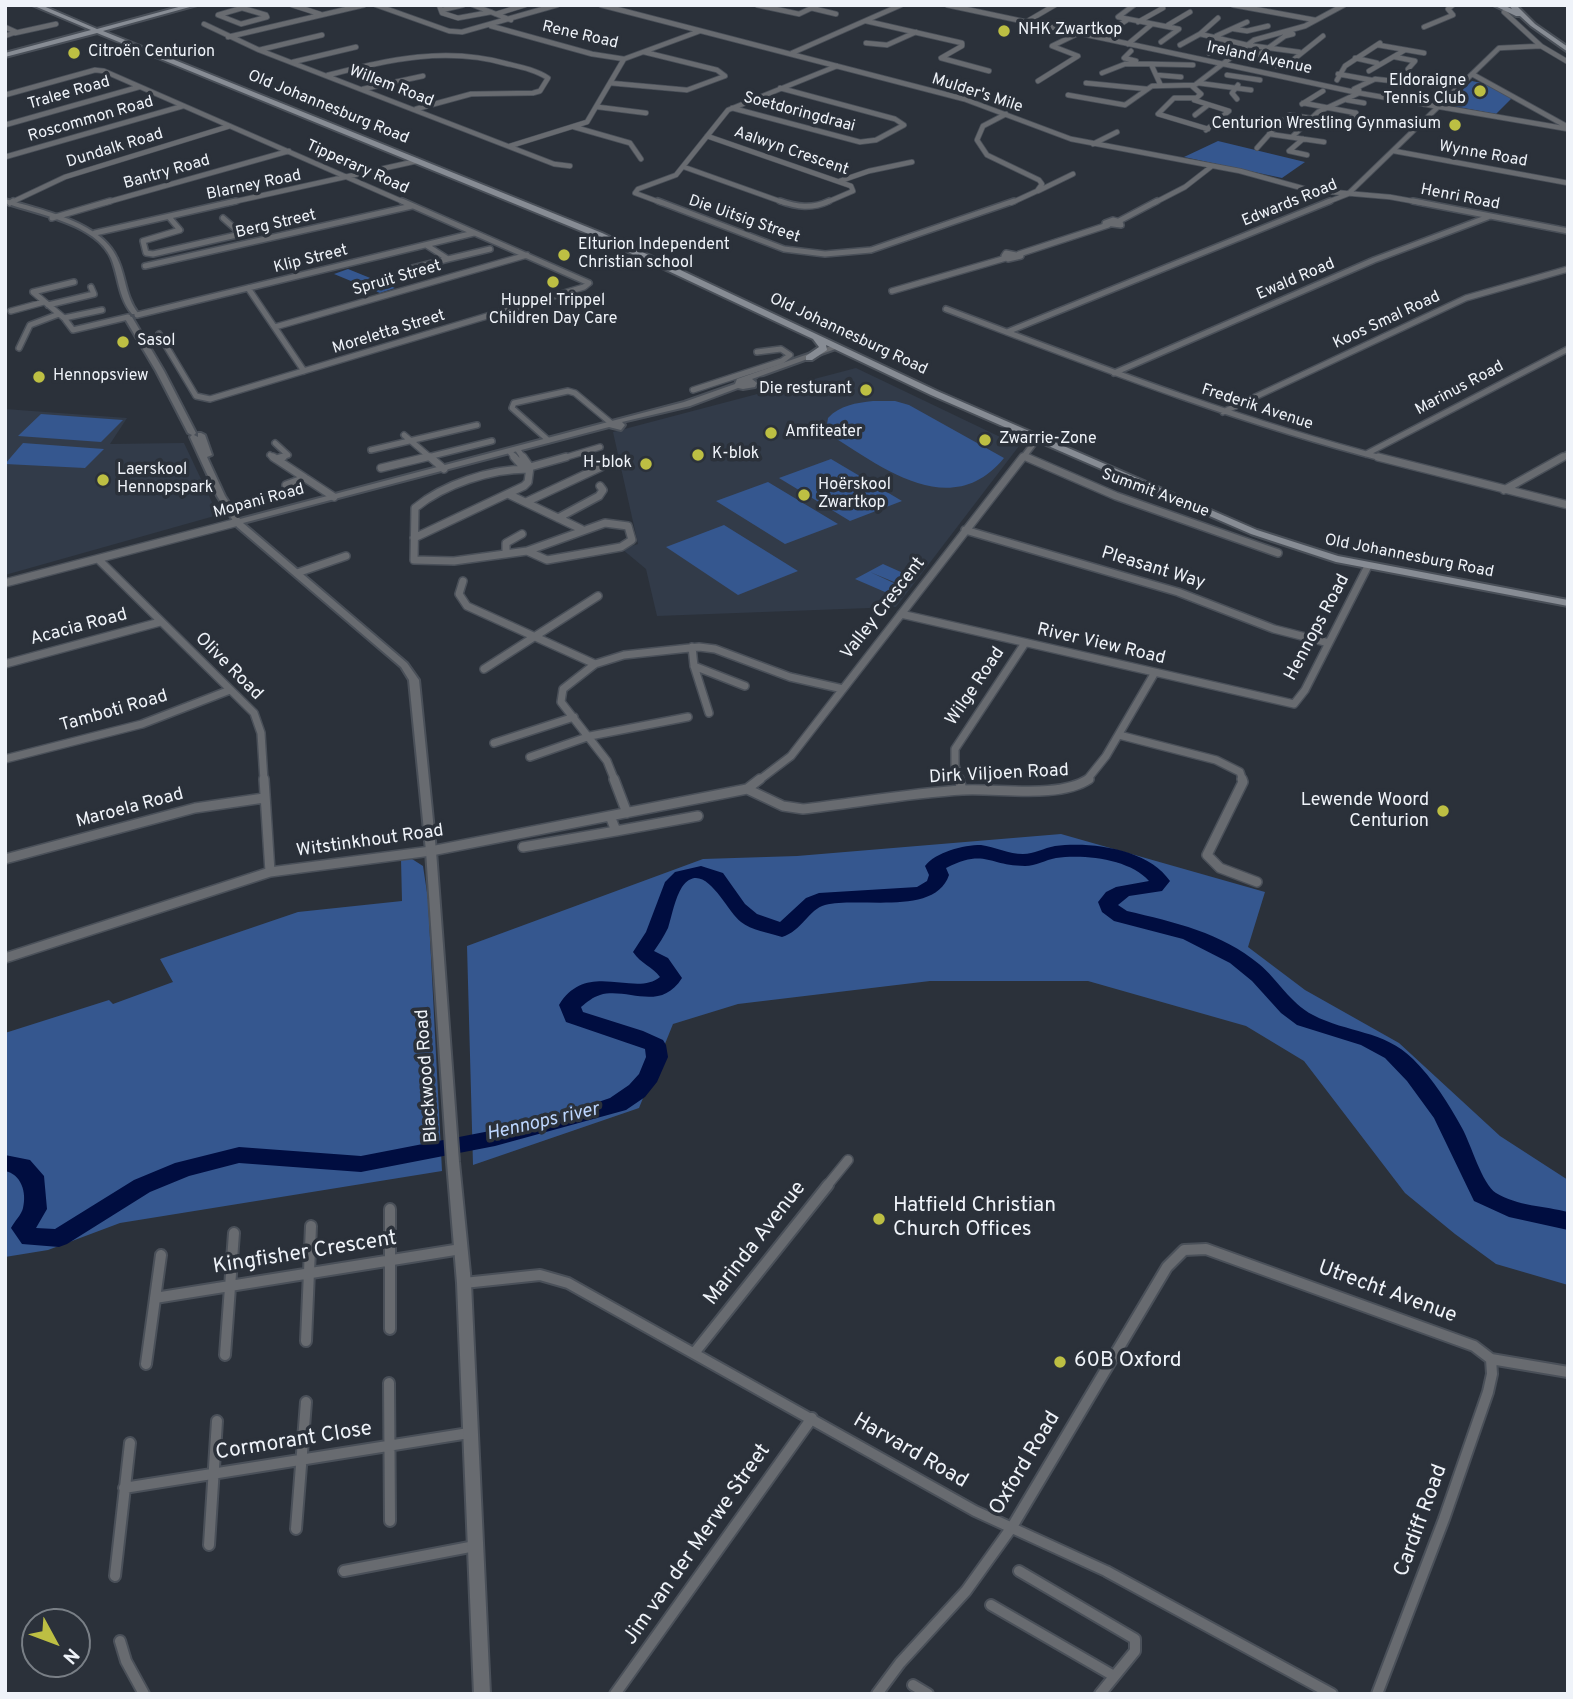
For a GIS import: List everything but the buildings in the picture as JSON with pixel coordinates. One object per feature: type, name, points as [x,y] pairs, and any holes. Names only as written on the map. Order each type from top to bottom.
[{"type":"main road","name":"Old Johannesburg Road","points":[[35,5],[599,235],[1037,439],[1254,531],[1311,553],[1568,603]]},
{"type":"main road","points":[[97,30],[188,5]]},
{"type":"main road","points":[[5,54],[194,5]]},
{"type":"main road","points":[[1496,5],[1512,10],[1568,51]]},
{"type":"main road","points":[[1512,5],[1533,25]]},
{"type":"main road","points":[[809,358],[825,347],[811,334]]},
{"type":"street","points":[[292,5],[323,15]]},
{"type":"street","points":[[305,9],[322,5]]},
{"type":"street","points":[[228,37],[364,5]]},
{"type":"street","points":[[376,5],[454,32],[489,26],[557,5]]},
{"type":"street","points":[[463,5],[440,7],[442,13],[470,23]]},
{"type":"street","points":[[473,5],[511,20]]},
{"type":"street","points":[[458,19],[525,5]]},
{"type":"street","name":"Mulder's Mile","points":[[601,5],[964,99],[1058,135],[1093,144],[1259,176],[1309,190],[1348,194]]},
{"type":"street","points":[[757,5],[799,14],[818,5]]},
{"type":"street","points":[[790,54],[901,5]]},
{"type":"street","name":"Ireland Avenue","points":[[947,5],[1348,90],[1359,90]]},
{"type":"street","points":[[970,10],[978,5]]},
{"type":"street","points":[[1026,22],[1055,5]]},
{"type":"street","points":[[1134,5],[1118,16],[1179,29],[1161,42]]},
{"type":"street","points":[[1233,5],[1315,20]]},
{"type":"street","points":[[1147,89],[1125,105],[1068,95],[1088,82],[1147,89],[1192,86],[1247,45],[1315,20],[1344,5]]},
{"type":"street","points":[[1424,27],[1453,15],[1448,9],[1453,5]]},
{"type":"street","name":"Willem Road","points":[[228,20],[218,15],[244,8],[267,17],[243,24],[228,20],[205,25],[259,50],[554,164],[570,166]]},
{"type":"street","points":[[811,8],[836,14]]},
{"type":"street","points":[[1138,22],[1163,8]]},
{"type":"street","points":[[1165,26],[1190,12]]},
{"type":"street","points":[[1504,12],[1541,46],[1568,62]]},
{"type":"street","points":[[1180,45],[1200,34],[1219,18]]},
{"type":"street","points":[[1108,32],[1127,20]]},
{"type":"street","points":[[866,21],[962,43],[962,46],[941,58],[989,71]]},
{"type":"street","points":[[1216,36],[1247,23]]},
{"type":"street","points":[[5,27],[10,35],[56,24]]},
{"type":"street","points":[[1128,44],[1152,24]]},
{"type":"street","name":"Rene Road","points":[[489,26],[592,54],[624,59]]},
{"type":"street","points":[[1234,29],[1247,31],[1268,26]]},
{"type":"street","points":[[509,146],[574,127],[590,119],[624,59],[700,31]]},
{"type":"street","points":[[1250,61],[1272,48],[1285,36],[1303,31]]},
{"type":"street","points":[[866,43],[887,45],[916,32]]},
{"type":"street","points":[[1038,81],[1078,56],[1052,46],[1079,33]]},
{"type":"street","points":[[1200,34],[1247,45],[1299,52]]},
{"type":"street","points":[[259,50],[322,35]]},
{"type":"street","points":[[1277,66],[1293,59],[1323,36]]},
{"type":"street","points":[[1209,53],[1228,41]]},
{"type":"street","points":[[1336,80],[1338,74],[1355,58],[1379,44],[1424,53]]},
{"type":"street","name":"Edwards Road","points":[[1007,332],[1348,194],[1499,48],[1541,46]]},
{"type":"street","points":[[293,62],[356,47]]},
{"type":"street","points":[[1370,71],[1377,63],[1395,57],[1405,50]]},
{"type":"street","points":[[1131,51],[1124,58],[1143,64]]},
{"type":"street","points":[[610,83],[687,90],[725,76],[717,70],[643,52]]},
{"type":"street","points":[[328,75],[404,57],[440,53],[485,58],[548,78],[540,91],[533,93],[471,94],[415,109]]},
{"type":"street","points":[[1395,57],[1415,61],[1408,69]]},
{"type":"street","points":[[1355,58],[1377,63]]},
{"type":"street","points":[[1151,64],[1161,86]]},
{"type":"street","points":[[1102,73],[1119,65],[1193,65]]},
{"type":"street","name":"Die Uitsig Street","points":[[838,66],[732,108],[723,114],[684,167],[674,176],[638,189],[635,193],[784,250],[814,254],[870,250],[998,209],[1037,191]]},
{"type":"street","name":"Tipperary Road","points":[[5,94],[95,70],[108,72],[587,281],[589,284],[584,287]]},
{"type":"street","points":[[1338,74],[1393,81]]},
{"type":"street","points":[[1472,74],[1568,128]]},
{"type":"street","points":[[1157,75],[1181,78]]},
{"type":"street","points":[[1227,75],[1260,80]]},
{"type":"street","points":[[363,89],[423,76]]},
{"type":"street","points":[[1237,99],[1232,93],[1244,78]]},
{"type":"street","points":[[1292,137],[1311,118],[1328,107],[1347,100],[1371,80]]},
{"type":"street","points":[[1198,83],[1237,86],[1251,90]]},
{"type":"street","points":[[1192,86],[1201,93],[1195,98]]},
{"type":"street","name":"Tralee Road","points":[[5,124],[139,87]]},
{"type":"street","name":"Soetdoringdraai","points":[[732,108],[860,142],[876,140],[904,125],[895,119],[780,88]]},
{"type":"street","points":[[1323,90],[1302,104],[1356,113],[1343,125]]},
{"type":"street","points":[[1359,90],[1437,107],[1568,128]]},
{"type":"street","points":[[1174,98],[1195,98],[1228,111],[1207,130],[1158,116],[1174,98]]},
{"type":"street","points":[[1347,100],[1364,103]]},
{"type":"street","points":[[1195,115],[1208,104]]},
{"type":"street","name":"Roscommon Road","points":[[5,158],[183,106]]},
{"type":"street","points":[[598,107],[646,113]]},
{"type":"street","points":[[1006,114],[983,126],[977,140],[987,155],[1039,180],[1042,184],[1037,191]]},
{"type":"street","points":[[1289,115],[1311,118]]},
{"type":"street","points":[[1257,148],[1282,120]]},
{"type":"street","name":"Dundalk Road","points":[[8,202],[65,177],[230,126]]},
{"type":"street","points":[[574,127],[628,143],[641,159]]},
{"type":"street","points":[[1093,144],[1117,132]]},
{"type":"street","points":[[1269,134],[1322,144],[1333,134]]},
{"type":"street","name":"Aalwyn Crescent","points":[[684,167],[803,207],[822,204],[853,191],[851,186],[840,181],[707,136]]},
{"type":"street","points":[[1303,139],[1289,151],[1307,155]]},
{"type":"street","name":"Bantry Road","points":[[52,218],[289,151]]},
{"type":"street","name":"Wynne Road","points":[[1394,151],[1568,183]]},
{"type":"street","name":"Blarney Road","points":[[95,233],[417,161]]},
{"type":"street","points":[[840,181],[875,169],[912,162]]},
{"type":"street","points":[[892,291],[1006,258],[1006,253],[1019,254],[1108,225],[1105,222],[1108,221],[1119,221],[1185,187],[1212,166]]},
{"type":"street","points":[[1037,191],[1073,174]]},
{"type":"street","points":[[1359,185],[1365,191],[1390,197]]},
{"type":"street","points":[[1309,190],[1327,197],[1329,200],[1326,204]]},
{"type":"street","name":"Henri Road","points":[[1348,194],[1390,197],[1568,231]]},
{"type":"street","points":[[8,202],[95,233]]},
{"type":"street","name":"Berg Street","points":[[145,266],[412,206]]},
{"type":"street","name":"Ewald Road","points":[[1114,373],[1374,260],[1490,216]]},
{"type":"street","points":[[169,217],[180,230],[143,241],[146,253],[241,233],[223,218]]},
{"type":"street","name":"Blackwood Road","points":[[95,233],[112,253],[131,314],[197,434],[210,474],[240,522],[404,665],[414,680],[431,851],[464,1283],[482,1694]]},
{"type":"street","name":"Klip Street","points":[[61,316],[73,330],[474,233]]},
{"type":"street","points":[[385,260],[429,246],[468,240]]},
{"type":"street","points":[[429,246],[448,259]]},
{"type":"street","points":[[401,271],[490,249]]},
{"type":"street","name":"Spruit Street","points":[[275,327],[527,255]]},
{"type":"street","name":"Koos Smal Road","points":[[1223,412],[1465,298],[1568,269]]},
{"type":"street","points":[[61,316],[33,291],[74,282]]},
{"type":"street","points":[[11,311],[94,294],[91,287]]},
{"type":"street","name":"Moreletta Street","points":[[159,334],[196,397],[210,399],[584,287]]},
{"type":"street","points":[[248,288],[304,371]]},
{"type":"street","points":[[885,288],[899,295]]},
{"type":"street","name":"Frederik Avenue","points":[[946,309],[1114,373],[1308,439],[1568,506]]},
{"type":"street","points":[[19,348],[30,325],[61,316],[102,310]]},
{"type":"street","name":"Mopani Road","points":[[5,583],[684,408],[741,381],[839,348]]},
{"type":"street","name":"Mopani Road","points":[[741,381],[839,348]]},
{"type":"street","points":[[693,390],[741,381],[790,355],[781,349],[757,352]]},
{"type":"street","name":"Marinus Road","points":[[1366,454],[1568,349]]},
{"type":"street","points":[[548,440],[512,408],[514,403],[568,391],[614,425]]},
{"type":"street","points":[[371,450],[407,438],[477,425]]},
{"type":"street","name":"Mopani Road","points":[[516,450],[614,425]]},
{"type":"street","points":[[407,438],[444,469]]},
{"type":"street","name":"Valley Crescent","points":[[747,789],[791,756],[1037,439]]},
{"type":"street","points":[[381,468],[492,441]]},
{"type":"street","points":[[275,443],[288,455],[273,457],[334,497]]},
{"type":"street","points":[[527,551],[547,560],[621,547],[632,540],[628,526],[619,522],[581,529],[527,551],[416,561],[415,508],[418,503],[453,487],[600,447]]},
{"type":"street","points":[[516,450],[528,468],[527,483]]},
{"type":"street","points":[[1504,491],[1568,454]]},
{"type":"street","name":"Summit Avenue","points":[[1024,456],[1116,496],[1278,553]]},
{"type":"street","points":[[526,502],[601,467]]},
{"type":"street","points":[[286,485],[305,478]]},
{"type":"street","points":[[527,483],[543,494]]},
{"type":"street","points":[[414,538],[527,483]]},
{"type":"street","points":[[558,518],[599,496],[603,491],[600,486]]},
{"type":"street","points":[[508,494],[581,529]]},
{"type":"street","name":"Pleasant Way","points":[[965,530],[1178,592],[1274,629],[1329,643]]},
{"type":"street","points":[[506,554],[506,543],[522,534]]},
{"type":"street","points":[[297,573],[346,556]]},
{"type":"street","name":"Olive Road","points":[[97,559],[254,713],[261,733],[270,872]]},
{"type":"street","name":"Hennops Road","points":[[1294,704],[1368,566]]},
{"type":"street","points":[[463,580],[459,594],[467,606],[595,664]]},
{"type":"street","points":[[484,669],[598,596]]},
{"type":"street","name":"River View Road","points":[[901,614],[1294,704]]},
{"type":"street","name":"Acacia Road","points":[[5,664],[160,622]]},
{"type":"street","name":"Wilge Road","points":[[962,790],[955,765],[955,749],[1025,643]]},
{"type":"street","points":[[692,647],[694,666],[709,713]]},
{"type":"street","points":[[627,813],[607,761],[561,702],[561,693],[595,664],[624,655],[710,647],[781,674],[843,689]]},
{"type":"street","points":[[694,666],[744,686]]},
{"type":"street","name":"Dirk Viljoen Road","points":[[747,789],[783,806],[803,809],[962,790],[1045,790],[1078,786],[1094,773],[1154,674]]},
{"type":"street","name":"Tamboti Road","points":[[5,759],[142,724],[230,690]]},
{"type":"street","points":[[494,743],[574,717]]},
{"type":"street","points":[[530,757],[590,736],[688,717]]},
{"type":"street","points":[[1119,735],[1216,760],[1240,772],[1243,782],[1207,855],[1220,868],[1257,882]]},
{"type":"street","name":"Witstinkhout Road","points":[[5,958],[270,872],[431,851],[747,789]]},
{"type":"street","name":"Maroela Road","points":[[5,859],[195,808],[264,798]]},
{"type":"street","points":[[610,816],[616,831]]},
{"type":"street","points":[[523,847],[698,816]]},
{"type":"street","name":"Marinda Avenue","points":[[695,1352],[848,1160]]},
{"type":"street","points":[[390,1209],[390,1329]]},
{"type":"street","points":[[306,1341],[311,1226]]},
{"type":"street","points":[[225,1354],[234,1233]]},
{"type":"street","name":"Utrecht Avenue","points":[[1192,1247],[1206,1248],[1474,1346],[1491,1359],[1568,1371]]},
{"type":"street","name":"Oxford Road","points":[[877,1694],[900,1663],[966,1591],[1012,1527],[1167,1267],[1182,1249],[1192,1247]]},
{"type":"street","name":"Kingfisher Crescent","points":[[155,1298],[461,1249]]},
{"type":"street","points":[[146,1364],[161,1255]]},
{"type":"street","name":"Harvard Road","points":[[464,1283],[528,1275],[554,1277],[695,1352],[975,1511],[1106,1571],[1332,1694]]},
{"type":"street","name":"Cardiff Road","points":[[1377,1694],[1471,1443],[1488,1392],[1492,1374],[1491,1359]]},
{"type":"street","points":[[389,1382],[390,1521]]},
{"type":"street","points":[[296,1529],[306,1402]]},
{"type":"street","name":"Jim van der Merwe Street","points":[[615,1694],[812,1418]]},
{"type":"street","points":[[209,1545],[217,1421]]},
{"type":"street","name":"Cormorant Close","points":[[124,1488],[469,1433]]},
{"type":"street","points":[[115,1576],[130,1443]]},
{"type":"street","points":[[344,1571],[475,1546]]},
{"type":"street","points":[[1019,1571],[1135,1639],[1135,1651],[1100,1694]]},
{"type":"street","points":[[991,1605],[1114,1676]]},
{"type":"street","points":[[120,1641],[126,1661],[144,1694]]},
{"type":"street","points":[[913,1685],[928,1694]]},
{"type":"shaded area","name":"Eldoraigne Tennis Club","points":[[1472,81],[1486,84],[1512,98],[1496,114],[1447,105]]},
{"type":"shaded area","points":[[1218,141],[1305,162],[1282,178],[1184,157]]},
{"type":"shaded area","points":[[348,269],[395,288],[380,293],[334,274]]},
{"type":"shaded area","name":"Hoërskool Zwartkop","points":[[856,368],[1019,446],[896,607],[657,616],[646,569],[622,549],[638,544],[613,432]]},
{"type":"shaded area","points":[[873,401],[895,401],[909,405],[1004,458],[984,476],[963,486],[942,488],[920,484],[898,475],[855,451],[826,430],[828,418],[838,410]]},
{"type":"shaded area","name":"Laerskool Hennopspark","points":[[5,409],[127,418],[110,444],[184,443],[218,515],[5,575]]},
{"type":"shaded area","points":[[41,414],[123,420],[101,442],[18,436]]},
{"type":"shaded area","points":[[23,443],[104,449],[85,468],[5,464]]},
{"type":"shaded area","points":[[831,459],[902,501],[850,521],[779,478]]},
{"type":"shaded area","points":[[768,482],[838,524],[785,544],[716,501]]},
{"type":"shaded area","points":[[724,525],[798,571],[738,595],[666,547]]},
{"type":"shaded area","points":[[883,564],[912,577],[899,584],[870,572],[898,585],[885,592],[855,579]]},
{"type":"shaded area","points":[[1061,834],[1265,892],[1248,947],[1305,990],[1399,1043],[1500,1136],[1568,1180],[1568,1285],[1496,1264],[1405,1193],[1304,1061],[1246,1026],[1088,981],[930,981],[738,1004],[673,1024],[639,1108],[473,1165],[467,946],[703,859],[797,856]]},
{"type":"shaded area","points":[[401,859],[412,859],[423,866],[428,899],[442,1171],[120,1223],[48,1250],[5,1257],[5,1033],[109,1000],[113,1004],[173,982],[160,959],[298,912],[402,901]]},
{"type":"waterway","name":"Hennops river","points":[[5,1163],[22,1166],[32,1176],[35,1209],[23,1228],[30,1238],[59,1238],[142,1186],[183,1169],[239,1155],[361,1164],[495,1138],[574,1118],[618,1104],[637,1091],[649,1077],[657,1057],[655,1045],[574,1017],[570,1005],[594,989],[614,987],[649,991],[657,989],[672,978],[661,963],[649,959],[643,952],[656,932],[672,886],[682,876],[701,872],[716,877],[738,908],[750,919],[782,930],[819,899],[922,893],[936,884],[939,875],[935,866],[963,853],[981,851],[1029,860],[1056,852],[1071,852],[1115,857],[1143,866],[1153,873],[1160,881],[1155,887],[1118,893],[1108,902],[1109,908],[1121,916],[1174,929],[1207,941],[1252,969],[1288,1008],[1305,1020],[1368,1040],[1392,1053],[1415,1075],[1442,1112],[1482,1195],[1509,1208],[1568,1221]]},
{"type":"place","name":"NHK Zwartkop","points":[[1004,31]]},
{"type":"place","name":"Citroën Centurion","points":[[74,53]]},
{"type":"place","name":"Eldoraigne Tennis Club","points":[[1480,91]]},
{"type":"place","name":"Centurion Wrestling Gynmasium","points":[[1455,125]]},
{"type":"place","name":"Elturion Independent Christian school","points":[[564,255]]},
{"type":"place","name":"Huppel Trippel Children Day Care","points":[[553,282]]},
{"type":"place","name":"Sasol","points":[[123,342]]},
{"type":"place","name":"Hennopsview","points":[[39,377]]},
{"type":"place","name":"Die resturant","points":[[866,390]]},
{"type":"place","name":"Amfiteater","points":[[771,433]]},
{"type":"place","name":"Zwarrie-Zone","points":[[985,440]]},
{"type":"place","name":"K-blok","points":[[698,455]]},
{"type":"place","name":"H-blok","points":[[646,464]]},
{"type":"place","name":"Laerskool Hennopspark","points":[[103,480]]},
{"type":"place","name":"Hoërskool Zwartkop","points":[[804,495]]},
{"type":"place","name":"Lewende Woord Centurion","points":[[1443,811]]},
{"type":"place","name":"Hatfield Christian Church Offices","points":[[879,1219]]},
{"type":"place","name":"60B Oxford","points":[[1060,1362]]}]
